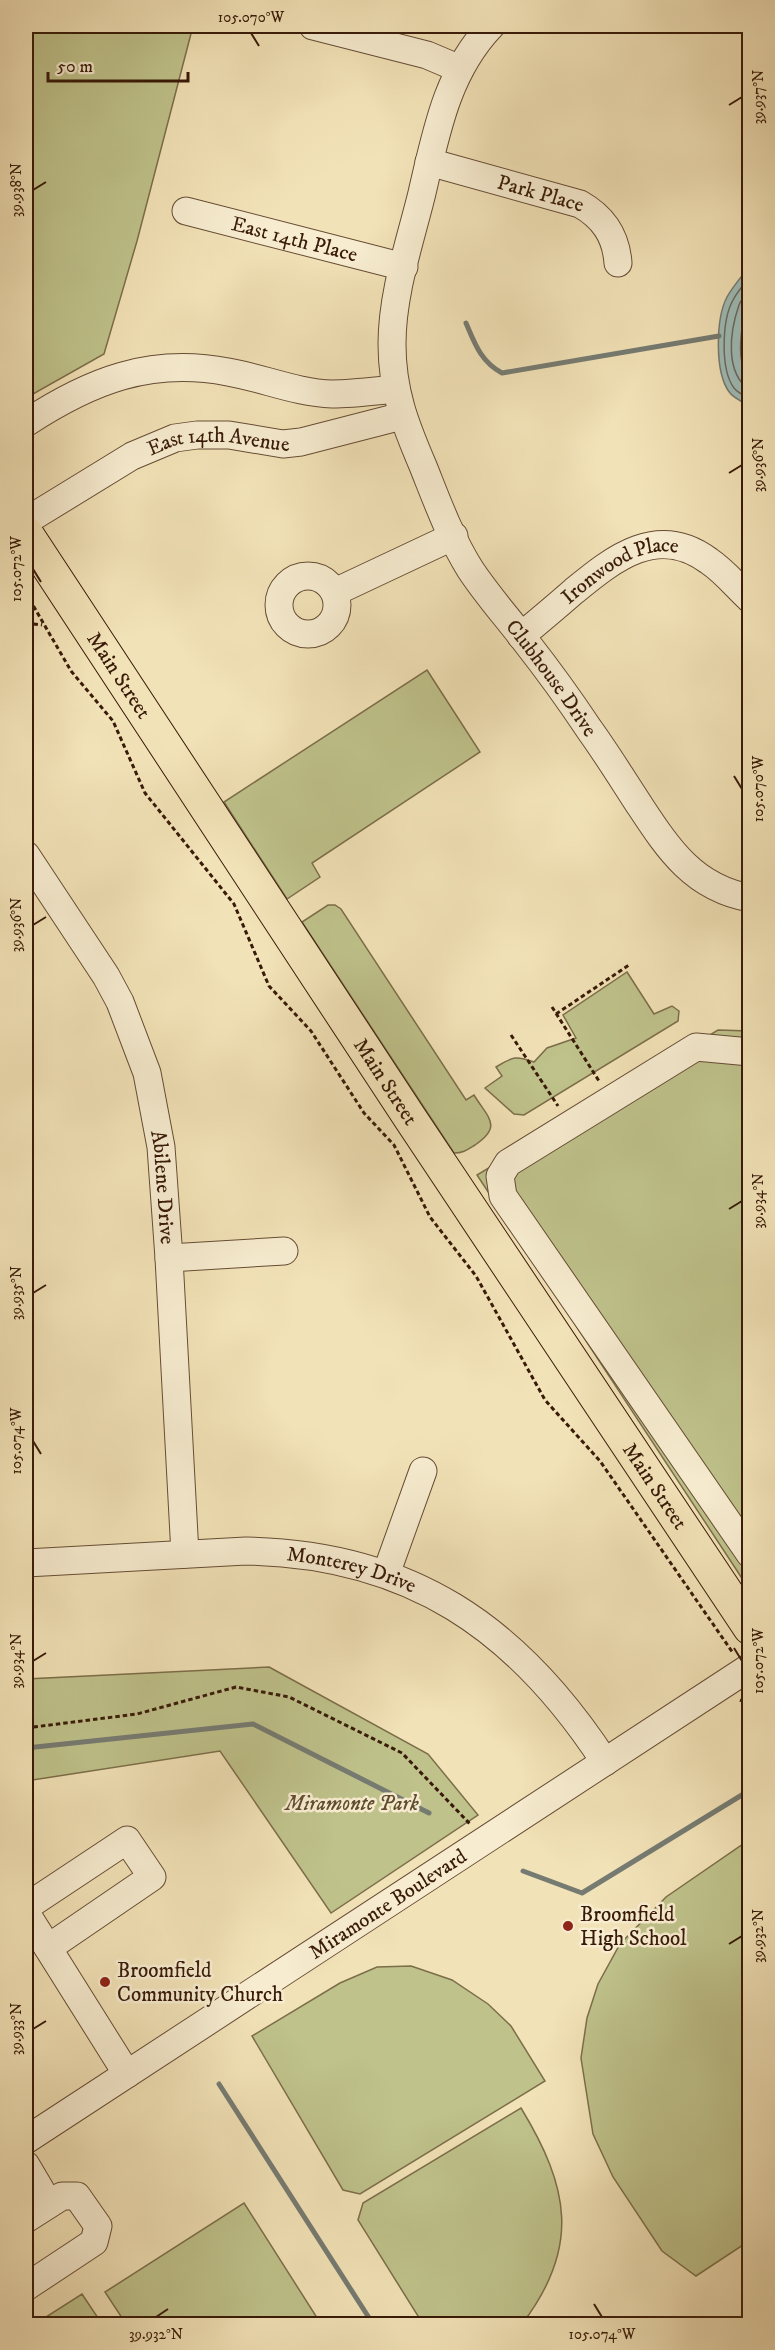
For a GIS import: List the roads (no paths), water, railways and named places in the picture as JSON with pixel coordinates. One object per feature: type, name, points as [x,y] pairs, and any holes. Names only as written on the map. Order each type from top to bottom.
[{"type":"main road","name":"Main Street","points":[[26,532],[393,1092],[750,1628]]},
{"type":"street","points":[[313,26],[428,56],[460,69]]},
{"type":"street","points":[[402,416],[396,389],[392,346],[393,320],[404,267],[441,116],[460,69],[480,38],[491,26]]},
{"type":"street","name":"Park Place","points":[[429,162],[580,204],[604,221],[611,234],[618,263]]},
{"type":"street","name":"East 14th Place","points":[[186,210],[404,267]]},
{"type":"street","points":[[26,423],[56,403],[105,380],[131,373],[166,368],[219,370],[303,390],[331,394],[396,389]]},
{"type":"street","name":"East 14th Avenue","points":[[26,521],[132,456],[175,438],[229,435],[283,444],[301,442],[402,416]]},
{"type":"street","name":"Clubhouse Drive","points":[[402,416],[454,537],[477,578],[496,607],[522,636],[589,728],[674,855],[691,871],[716,888],[750,898]]},
{"type":"street","points":[[335,592],[454,537]]},
{"type":"street","name":"Ironwood Place","points":[[522,636],[606,564],[624,553],[646,546],[658,545],[686,549],[708,559],[750,598]]},
{"type":"street","name":"Abilene Drive","points":[[26,855],[106,976],[120,1002],[147,1074],[157,1120],[169,1258],[185,1554]]},
{"type":"street","points":[[750,1052],[696,1047],[508,1163],[500,1176],[504,1196],[750,1554]]},
{"type":"street","points":[[169,1258],[284,1251]]},
{"type":"street","points":[[387,1574],[423,1471]]},
{"type":"street","name":"Monterey Drive","points":[[26,1563],[185,1554],[282,1552],[320,1557],[387,1574],[429,1592],[454,1606],[503,1642],[561,1702],[604,1762]]},
{"type":"street","name":"Miramonte Boulevard","points":[[26,2140],[747,1669]]},
{"type":"street","points":[[26,1907],[127,1840],[152,1877],[48,1948]]},
{"type":"street","points":[[26,1913],[127,2074]]},
{"type":"street","points":[[26,2165],[49,2204]]},
{"type":"street","points":[[26,2220],[62,2196],[77,2196],[98,2226],[94,2242],[26,2288]]},
{"type":"water","points":[[749,267],[749,406],[732,395],[725,384],[721,373],[718,345],[723,306],[729,293]]},
{"type":"waterway","points":[[466,323],[484,358],[502,373],[719,336]]},
{"type":"waterway","points":[[26,1748],[253,1724],[429,1813]]},
{"type":"waterway","points":[[523,1871],[582,1893],[750,1790]]},
{"type":"waterway","points":[[219,2084],[373,2324]]},
{"type":"place","name":"Broomfield High School","points":[[568,1926]]},
{"type":"place","name":"Broomfield Community Church","points":[[105,1982]]},
{"type":"park label","name":"Miramonte Park","points":[[352,1803]]}]
